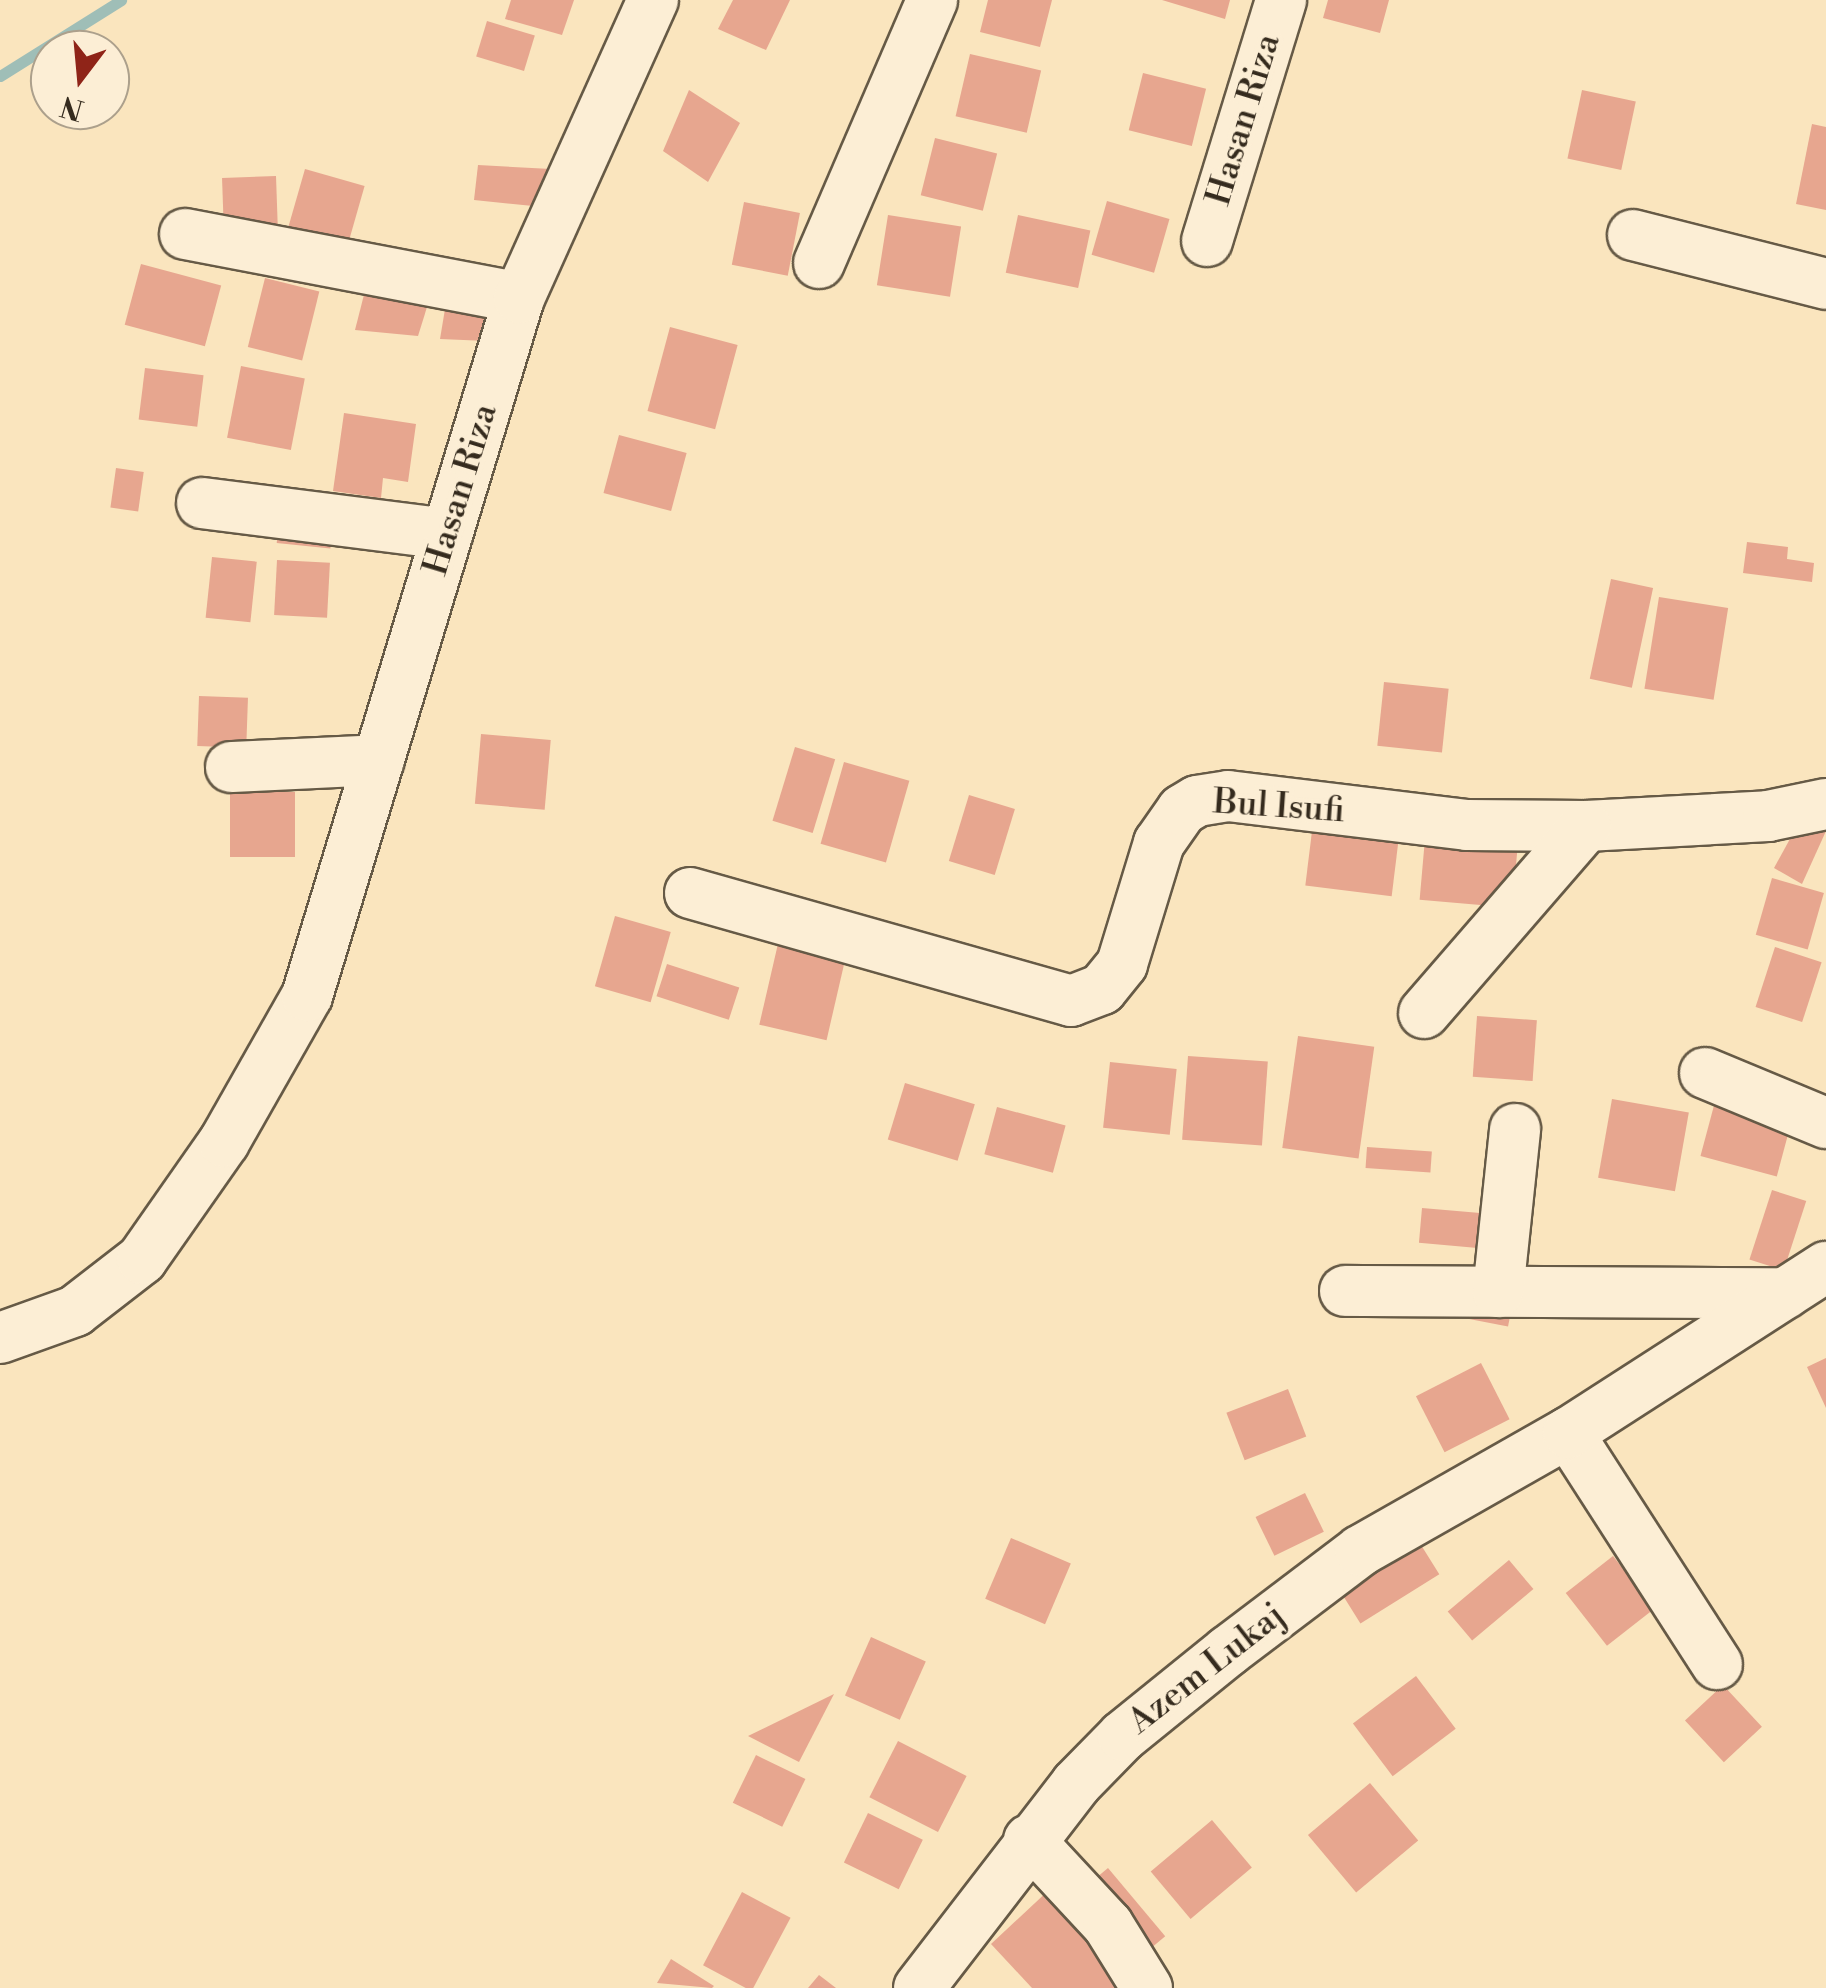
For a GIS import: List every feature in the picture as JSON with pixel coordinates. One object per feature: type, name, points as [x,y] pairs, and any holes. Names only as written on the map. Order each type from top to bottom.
[{"type":"street","name":"Hasan Riza","points":[[0,1338],[75,1311],[142,1259],[224,1142],[308,996],[520,298],[653,0]]},
{"type":"street","points":[[819,262],[932,0]]},
{"type":"street","name":"Hasan Riza","points":[[1207,241],[1281,0]]},
{"type":"street","points":[[185,234],[520,298]]},
{"type":"street","points":[[1633,235],[1826,284]]},
{"type":"street","points":[[202,504],[448,534]]},
{"type":"street","points":[[231,767],[379,760]]},
{"type":"street","name":"Bul Isufi","points":[[690,893],[1071,1001],[1102,989],[1122,964],[1159,843],[1182,810],[1197,801],[1228,796],[1468,825],[1586,826],[1768,816],[1826,804]]},
{"type":"street","points":[[1424,1013],[1586,826]]},
{"type":"street","points":[[1705,1073],[1826,1122]]},
{"type":"street","points":[[1498,1292],[1514,1129]]},
{"type":"street","name":"Azem Lukaj","points":[[1345,1290],[1498,1292],[1806,1280]]},
{"type":"street","name":"Azem Lukaj","points":[[919,1988],[1029,1840],[1123,1736],[1257,1628],[1360,1551],[1568,1433],[1806,1280]]},
{"type":"street","points":[[1568,1433],[1717,1664]]},
{"type":"street","points":[[1029,1840],[1108,1926],[1146,1988]]},
{"type":"building","points":[[511,0],[574,0],[562,35],[505,19]]},
{"type":"building","points":[[733,0],[790,0],[766,50],[718,29]]},
{"type":"building","points":[[988,0],[1052,0],[1040,47],[980,32]]},
{"type":"building","points":[[1162,0],[1230,0],[1225,19]]},
{"type":"building","points":[[1328,0],[1389,0],[1380,33],[1323,18]]},
{"type":"building","points":[[487,21],[535,36],[524,71],[476,56]]},
{"type":"building","points":[[970,54],[1041,70],[1027,133],[956,116]]},
{"type":"building","points":[[1143,73],[1206,89],[1192,146],[1129,130]]},
{"type":"building","points":[[689,90],[740,123],[708,182],[663,151]]},
{"type":"building","points":[[1582,90],[1636,101],[1621,170],[1567,158]]},
{"type":"building","points":[[1812,124],[1826,127],[1826,210],[1796,204]]},
{"type":"building","points":[[935,138],[997,153],[983,211],[921,195]]},
{"type":"building","points":[[478,165],[551,169],[543,207],[474,200]]},
{"type":"building","points":[[305,169],[365,186],[347,247],[288,230]]},
{"type":"building","points":[[276,176],[278,231],[224,233],[222,178]]},
{"type":"building","points":[[1107,201],[1169,219],[1154,273],[1092,255]]},
{"type":"building","points":[[744,202],[800,213],[788,276],[732,265]]},
{"type":"building","points":[[888,215],[961,227],[950,297],[877,285]]},
{"type":"building","points":[[1018,215],[1090,230],[1078,288],[1006,273]]},
{"type":"building","points":[[141,264],[221,285],[205,346],[125,325]]},
{"type":"building","points":[[265,278],[319,292],[302,360],[248,347]]},
{"type":"building","points":[[368,279],[432,291],[418,336],[355,330]]},
{"type":"building","points":[[447,297],[496,304],[487,341],[440,339]]},
{"type":"building","points":[[670,327],[738,345],[715,429],[647,411]]},
{"type":"building","points":[[241,366],[305,378],[291,450],[227,438]]},
{"type":"building","points":[[145,368],[204,375],[197,427],[139,420]]},
{"type":"building","points":[[344,413],[416,424],[408,482],[383,478],[381,498],[333,491]]},
{"type":"building","points":[[619,435],[687,453],[671,511],[603,493]]},
{"type":"building","points":[[116,468],[144,472],[138,512],[110,508]]},
{"type":"building","points":[[279,521],[333,527],[330,549],[277,543]]},
{"type":"building","points":[[1747,542],[1788,547],[1787,559],[1814,563],[1812,582],[1743,573]]},
{"type":"building","points":[[212,557],[257,562],[250,622],[206,618]]},
{"type":"building","points":[[277,560],[330,563],[327,618],[274,615]]},
{"type":"building","points":[[1611,579],[1653,588],[1632,688],[1590,679]]},
{"type":"building","points":[[1659,597],[1728,608],[1714,700],[1644,689]]},
{"type":"building","points":[[1384,682],[1449,689],[1442,752],[1377,746]]},
{"type":"building","points":[[199,696],[248,698],[246,748],[197,746]]},
{"type":"building","points":[[481,734],[551,740],[545,810],[475,804]]},
{"type":"building","points":[[795,747],[835,759],[813,833],[772,821]]},
{"type":"building","points":[[844,762],[909,781],[886,862],[821,844]]},
{"type":"building","points":[[230,792],[295,792],[295,857],[230,857]]},
{"type":"building","points":[[969,795],[1015,809],[995,875],[949,861]]},
{"type":"building","points":[[1802,817],[1826,831],[1802,884],[1774,868]]},
{"type":"building","points":[[1313,823],[1399,834],[1392,896],[1305,886]]},
{"type":"building","points":[[1426,827],[1519,835],[1512,908],[1420,900]]},
{"type":"building","points":[[1772,878],[1824,893],[1808,950],[1756,935]]},
{"type":"building","points":[[615,916],[671,932],[651,1002],[595,986]]},
{"type":"building","points":[[780,935],[847,951],[827,1040],[759,1025]]},
{"type":"building","points":[[1775,947],[1822,962],[1802,1022],[1756,1007]]},
{"type":"building","points":[[667,964],[739,987],[729,1020],[656,996]]},
{"type":"building","points":[[1477,1016],[1537,1020],[1533,1081],[1473,1077]]},
{"type":"building","points":[[1298,1036],[1374,1047],[1359,1159],[1282,1148]]},
{"type":"building","points":[[1188,1056],[1268,1062],[1262,1145],[1182,1140]]},
{"type":"building","points":[[1110,1062],[1177,1069],[1170,1135],[1103,1128]]},
{"type":"building","points":[[905,1083],[975,1104],[958,1161],[888,1139]]},
{"type":"building","points":[[1716,1098],[1792,1118],[1777,1176],[1700,1156]]},
{"type":"building","points":[[1612,1099],[1689,1113],[1675,1191],[1598,1178]]},
{"type":"building","points":[[997,1107],[1066,1125],[1053,1173],[984,1154]]},
{"type":"building","points":[[1367,1147],[1432,1152],[1430,1172],[1366,1168]]},
{"type":"building","points":[[1772,1190],[1806,1201],[1784,1271],[1749,1259]]},
{"type":"building","points":[[1422,1208],[1492,1214],[1489,1249],[1419,1243]]},
{"type":"building","points":[[1407,1280],[1513,1301],[1508,1327],[1402,1306]]},
{"type":"building","points":[[1826,1358],[1826,1408],[1807,1367]]},
{"type":"building","points":[[1481,1363],[1510,1419],[1445,1452],[1416,1396]]},
{"type":"building","points":[[1288,1389],[1306,1437],[1245,1460],[1226,1413]]},
{"type":"building","points":[[1305,1493],[1324,1532],[1274,1556],[1256,1517]]},
{"type":"building","points":[[1416,1537],[1439,1574],[1360,1624],[1337,1586]]},
{"type":"building","points":[[1011,1538],[1071,1563],[1045,1624],[985,1599]]},
{"type":"building","points":[[1613,1556],[1654,1609],[1607,1646],[1566,1593]]},
{"type":"building","points":[[1509,1560],[1533,1589],[1472,1641],[1448,1611]]},
{"type":"building","points":[[871,1637],[926,1661],[900,1720],[845,1695]]},
{"type":"building","points":[[1416,1676],[1456,1729],[1393,1776],[1353,1724]]},
{"type":"building","points":[[1723,1685],[1762,1727],[1724,1762],[1685,1720]]},
{"type":"building","points":[[834,1694],[799,1762],[748,1736]]},
{"type":"building","points":[[898,1741],[967,1776],[938,1832],[869,1797]]},
{"type":"building","points":[[756,1755],[805,1779],[782,1827],[733,1803]]},
{"type":"building","points":[[1370,1783],[1418,1840],[1356,1893],[1308,1835]]},
{"type":"building","points":[[868,1813],[923,1840],[899,1889],[844,1862]]},
{"type":"building","points":[[1212,1820],[1252,1867],[1191,1919],[1151,1871]]},
{"type":"building","points":[[1108,1868],[1165,1936],[1145,1954],[1087,1885]]},
{"type":"building","points":[[1051,1888],[1123,1988],[1032,1988],[991,1944]]},
{"type":"building","points":[[742,1892],[791,1918],[753,1988],[746,1988],[703,1965]]},
{"type":"building","points":[[671,1959],[714,1986],[657,1983]]},
{"type":"building","points":[[819,1975],[836,1988],[808,1988]]},
{"type":"waterway","points":[[0,76],[121,0]]}]
